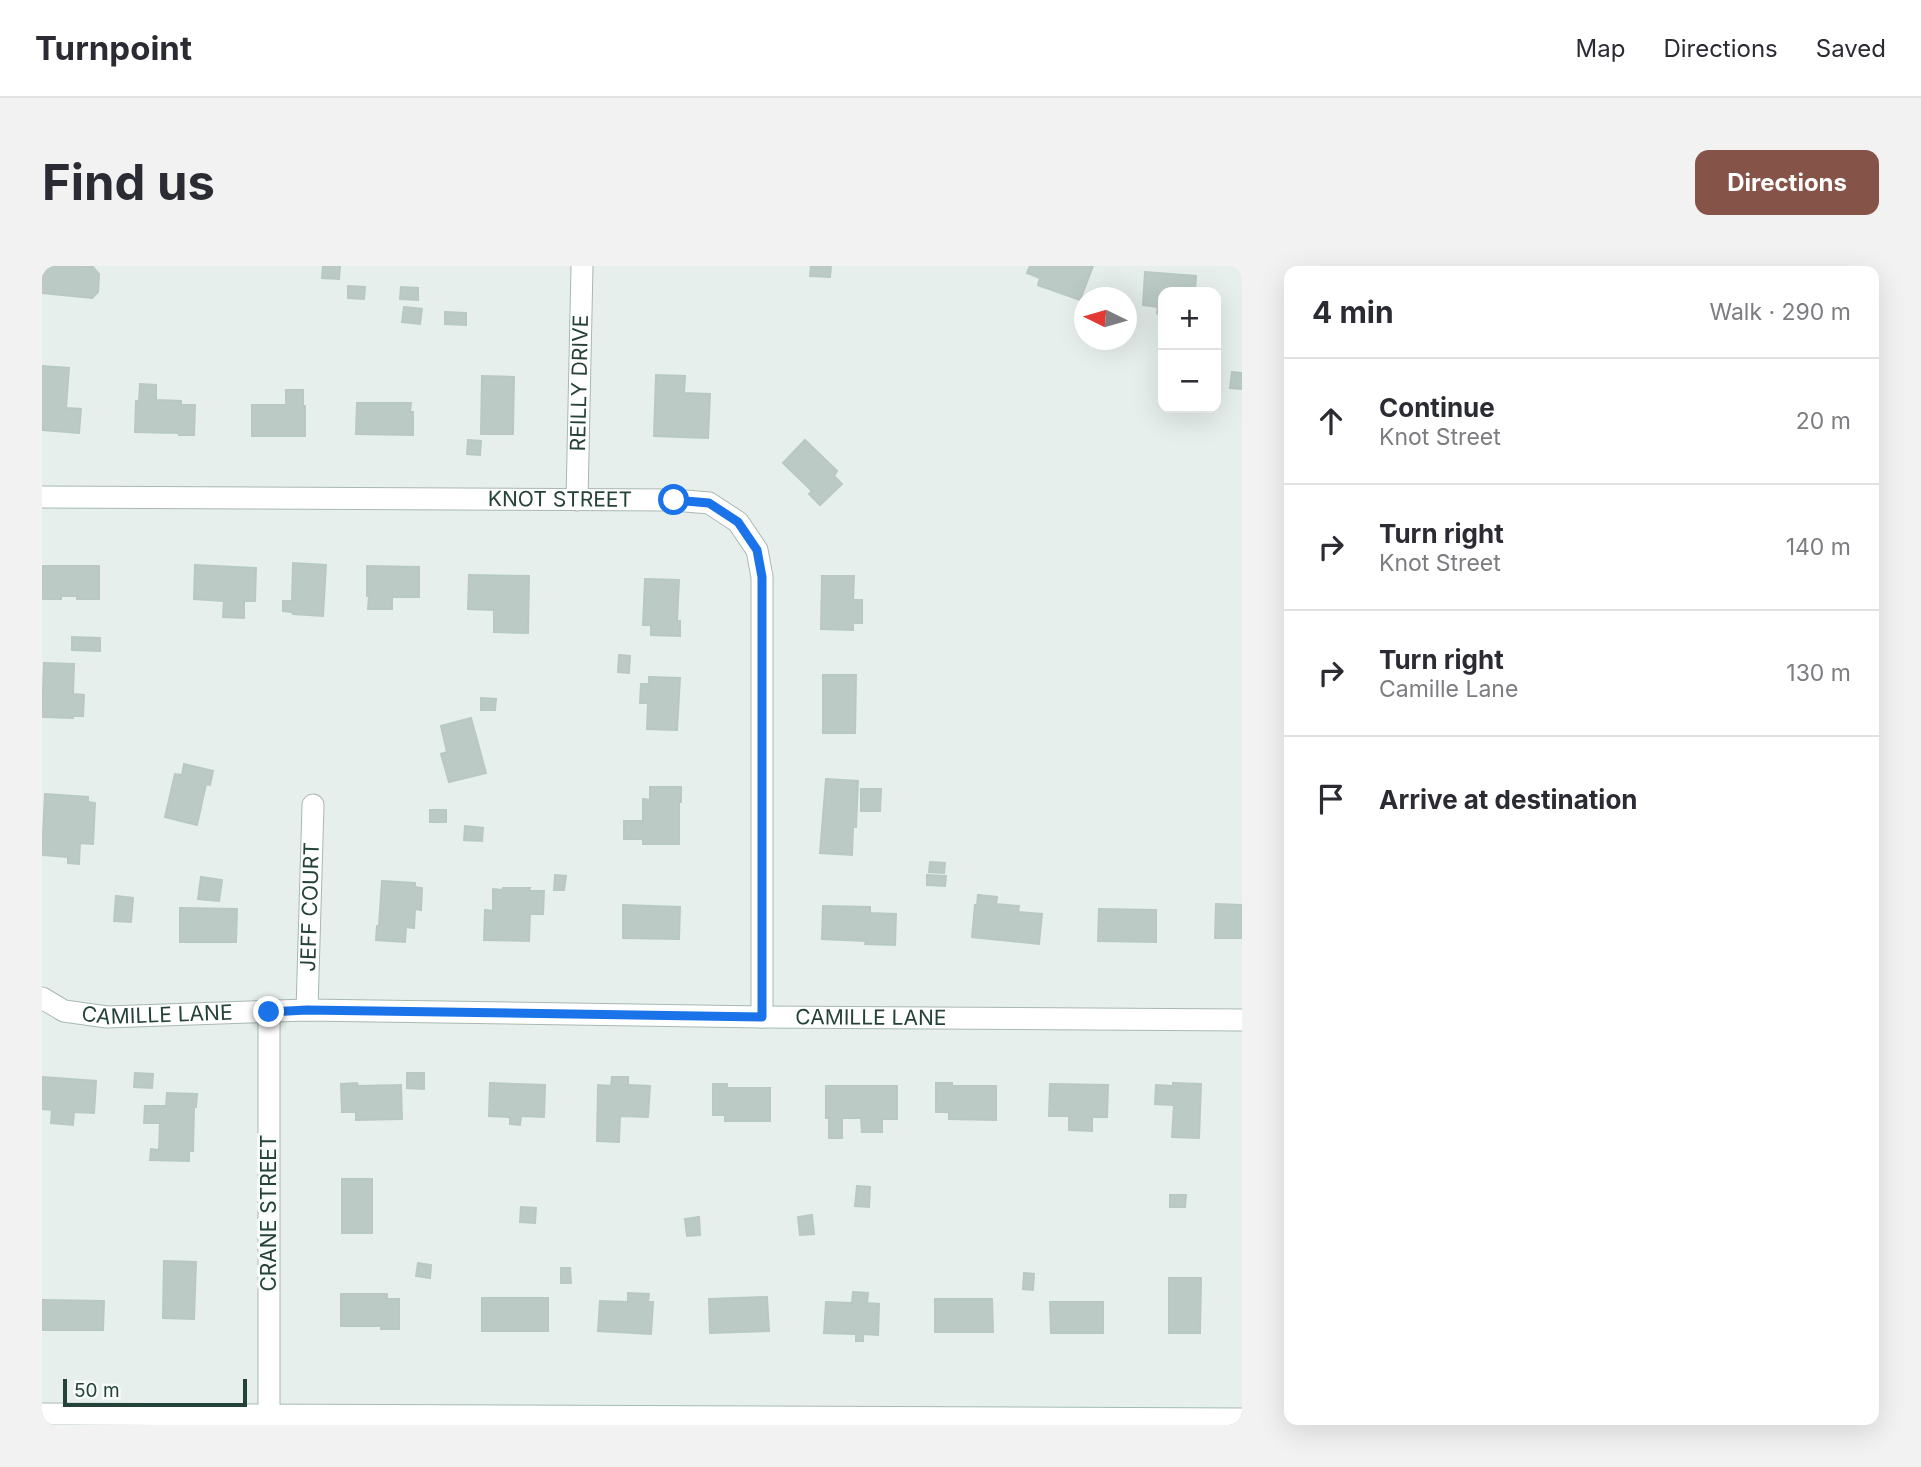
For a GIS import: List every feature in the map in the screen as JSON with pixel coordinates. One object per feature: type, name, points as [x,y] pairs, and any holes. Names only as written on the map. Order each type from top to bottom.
[{"type":"street","name":"REILLY DRIVE","points":[[577,500],[582,266]]},
{"type":"street","name":"KNOT STREET","points":[[42,497],[674,500],[709,503],[738,522],[757,550],[762,577],[762,1017]]},
{"type":"street","name":"JEFF COURT","points":[[307,1010],[313,805]]},
{"type":"street","name":"CAMILLE LANE","points":[[42,998],[64,1011],[107,1017],[307,1010],[762,1017],[1242,1020]]},
{"type":"street","name":"CRANE STREET","points":[[269,1012],[269,1415]]},
{"type":"street","points":[[42,1414],[1242,1419]]},
{"type":"building","points":[[42,266],[93,267],[99,274],[98,292],[92,298],[42,293]]},
{"type":"building","points":[[323,266],[340,266],[339,279],[322,278]]},
{"type":"building","points":[[811,266],[831,266],[830,277],[810,276]]},
{"type":"building","points":[[1030,266],[1093,266],[1085,287],[1074,287],[1074,298],[1038,285],[1040,278],[1027,273]]},
{"type":"building","points":[[1145,272],[1196,276],[1195,287],[1158,287],[1158,307],[1143,305]]},
{"type":"building","points":[[348,286],[365,287],[364,299],[348,298]]},
{"type":"building","points":[[401,287],[418,288],[418,300],[400,299]]},
{"type":"building","points":[[404,307],[422,309],[420,324],[402,322]]},
{"type":"building","points":[[445,312],[466,313],[466,325],[445,324]]},
{"type":"building","points":[[42,366],[69,368],[66,408],[81,409],[79,433],[42,430]]},
{"type":"building","points":[[1232,372],[1242,373],[1242,389],[1230,388]]},
{"type":"building","points":[[656,375],[685,376],[684,393],[710,394],[708,438],[654,436]]},
{"type":"building","points":[[482,376],[514,377],[513,434],[481,434]]},
{"type":"building","points":[[140,384],[156,385],[156,400],[181,401],[181,405],[195,405],[194,435],[135,432],[136,401],[139,401]]},
{"type":"building","points":[[286,390],[303,390],[305,436],[252,436],[252,405],[286,405]]},
{"type":"building","points":[[357,403],[411,403],[413,435],[356,434]]},
{"type":"building","points":[[468,440],[481,441],[480,455],[467,454]]},
{"type":"building","points":[[805,440],[837,471],[834,476],[842,484],[820,505],[809,494],[812,491],[783,463]]},
{"type":"building","points":[[293,563],[326,565],[323,616],[283,611],[283,601],[292,601]]},
{"type":"building","points":[[195,565],[256,568],[255,601],[244,601],[244,618],[223,617],[224,601],[194,599]]},
{"type":"building","points":[[43,566],[99,566],[99,599],[61,596],[61,599],[42,599]]},
{"type":"building","points":[[367,566],[419,567],[419,597],[392,597],[392,609],[368,609]]},
{"type":"building","points":[[469,575],[529,576],[528,633],[494,632],[494,610],[468,609]]},
{"type":"building","points":[[822,576],[854,576],[853,600],[862,600],[862,623],[853,623],[853,630],[821,629]]},
{"type":"building","points":[[645,579],[679,580],[677,621],[680,621],[680,636],[651,635],[651,625],[643,625]]},
{"type":"building","points":[[72,637],[100,638],[100,651],[72,650]]},
{"type":"building","points":[[619,655],[630,656],[629,673],[618,672]]},
{"type":"building","points":[[44,663],[74,664],[73,694],[84,695],[83,716],[42,717]]},
{"type":"building","points":[[823,675],[856,675],[855,733],[823,733]]},
{"type":"building","points":[[649,677],[680,678],[677,730],[647,729],[648,703],[640,703],[641,684],[649,684]]},
{"type":"building","points":[[481,698],[496,699],[495,710],[481,710]]},
{"type":"building","points":[[471,718],[486,773],[449,782],[441,754],[447,752],[441,726]]},
{"type":"building","points":[[184,764],[213,771],[210,785],[206,784],[197,825],[165,817],[175,774],[182,775]]},
{"type":"building","points":[[826,779],[858,781],[852,855],[820,853]]},
{"type":"building","points":[[650,787],[681,787],[679,844],[643,844],[643,839],[624,839],[624,821],[643,821],[643,799],[650,800]]},
{"type":"building","points":[[861,789],[881,789],[880,811],[861,811]]},
{"type":"building","points":[[45,794],[88,797],[88,802],[95,803],[93,844],[80,843],[79,864],[68,863],[68,857],[42,855]]},
{"type":"building","points":[[430,810],[446,810],[446,822],[430,822]]},
{"type":"building","points":[[465,826],[483,828],[482,841],[464,840]]},
{"type":"building","points":[[930,862],[945,863],[944,873],[929,872]]},
{"type":"building","points":[[555,875],[566,876],[564,890],[554,890]]},
{"type":"building","points":[[927,875],[946,876],[945,886],[927,885]]},
{"type":"building","points":[[201,877],[222,880],[219,901],[198,899]]},
{"type":"building","points":[[382,881],[415,883],[415,887],[422,888],[421,910],[415,909],[414,928],[406,927],[405,942],[376,940]]},
{"type":"building","points":[[493,889],[544,891],[543,914],[530,914],[529,941],[484,940],[485,910],[493,911]]},
{"type":"building","points":[[978,895],[997,897],[996,904],[1019,906],[1018,912],[1042,914],[1039,944],[972,937]]},
{"type":"building","points":[[116,896],[133,898],[131,922],[114,921]]},
{"type":"building","points":[[1216,904],[1242,905],[1242,938],[1215,938]]},
{"type":"building","points":[[623,905],[680,907],[679,939],[623,938]]},
{"type":"building","points":[[823,906],[870,907],[870,913],[896,914],[895,945],[822,939]]},
{"type":"building","points":[[180,908],[237,909],[236,942],[180,942]]},
{"type":"building","points":[[1099,909],[1156,910],[1156,942],[1098,941]]},
{"type":"building","points":[[135,1073],[153,1074],[152,1088],[134,1087]]},
{"type":"building","points":[[407,1073],[424,1073],[424,1089],[407,1088]]},
{"type":"building","points":[[42,1077],[96,1081],[94,1113],[74,1112],[73,1125],[51,1123],[52,1110],[42,1109]]},
{"type":"building","points":[[612,1077],[628,1077],[628,1085],[650,1086],[648,1117],[620,1116],[619,1142],[597,1141],[598,1085],[611,1086]]},
{"type":"building","points":[[357,1083],[358,1086],[401,1085],[402,1119],[356,1120],[356,1112],[342,1112],[341,1084]]},
{"type":"building","points":[[490,1083],[545,1085],[544,1117],[521,1116],[520,1125],[510,1124],[510,1117],[489,1116]]},
{"type":"building","points":[[936,1083],[952,1083],[952,1086],[996,1086],[996,1120],[949,1119],[949,1112],[936,1112]]},
{"type":"building","points":[[1173,1083],[1201,1084],[1199,1138],[1172,1137],[1174,1105],[1155,1104],[1156,1085],[1173,1086]]},
{"type":"building","points":[[713,1084],[727,1084],[727,1088],[770,1088],[770,1121],[725,1121],[725,1115],[713,1115]]},
{"type":"building","points":[[1050,1084],[1108,1085],[1107,1117],[1092,1117],[1092,1131],[1069,1130],[1069,1116],[1049,1116]]},
{"type":"building","points":[[826,1086],[897,1086],[897,1119],[882,1119],[882,1132],[862,1132],[861,1118],[842,1118],[842,1138],[829,1138]]},
{"type":"building","points":[[167,1093],[197,1094],[193,1151],[189,1151],[189,1161],[150,1160],[151,1149],[159,1150],[160,1123],[144,1123],[145,1106],[166,1106]]},
{"type":"building","points":[[342,1179],[372,1179],[372,1233],[342,1233]]},
{"type":"building","points":[[857,1186],[870,1187],[869,1207],[855,1206]]},
{"type":"building","points":[[1170,1195],[1186,1195],[1185,1207],[1170,1207]]},
{"type":"building","points":[[521,1207],[536,1208],[535,1223],[520,1222]]},
{"type":"building","points":[[812,1215],[814,1234],[800,1235],[798,1217]]},
{"type":"building","points":[[699,1217],[700,1235],[687,1236],[685,1219]]},
{"type":"building","points":[[164,1261],[196,1262],[194,1319],[163,1318]]},
{"type":"building","points":[[418,1263],[431,1265],[430,1278],[416,1276]]},
{"type":"building","points":[[561,1268],[570,1268],[571,1283],[561,1283]]},
{"type":"building","points":[[1024,1273],[1034,1274],[1033,1290],[1023,1289]]},
{"type":"building","points":[[1169,1278],[1201,1278],[1200,1333],[1169,1333]]},
{"type":"building","points":[[853,1292],[868,1293],[867,1303],[879,1304],[878,1335],[863,1334],[863,1341],[856,1341],[856,1334],[824,1333],[826,1302],[852,1303]]},
{"type":"building","points":[[628,1293],[649,1294],[648,1302],[653,1302],[651,1334],[598,1331],[600,1301],[628,1302]]},
{"type":"building","points":[[341,1294],[387,1294],[387,1299],[399,1299],[399,1329],[341,1326]]},
{"type":"building","points":[[767,1297],[769,1331],[710,1333],[709,1299]]},
{"type":"building","points":[[482,1298],[548,1298],[548,1331],[482,1331]]},
{"type":"building","points":[[935,1299],[992,1299],[993,1332],[935,1332]]},
{"type":"building","points":[[42,1300],[104,1301],[103,1330],[42,1330]]},
{"type":"building","points":[[1050,1302],[1103,1302],[1103,1333],[1051,1333]]},
{"type":"route","points":[[269,1012],[307,1010],[762,1017],[762,577],[757,550],[738,522],[709,503],[674,500]]}]
